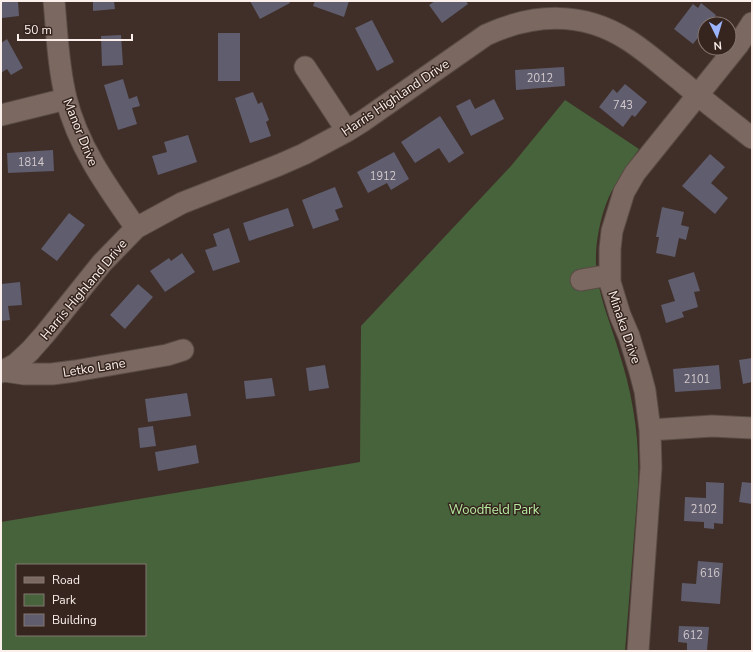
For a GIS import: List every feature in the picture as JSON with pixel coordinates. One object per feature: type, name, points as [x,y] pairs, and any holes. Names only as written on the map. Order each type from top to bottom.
[{"type":"street","name":"Manor Drive","points":[[54,1],[56,36],[62,79],[71,116],[87,154],[100,177],[136,228]]},
{"type":"street","name":"Harris Highland Drive","points":[[2,372],[16,364],[30,351],[102,263],[136,228],[182,203],[279,165],[304,154],[347,131],[486,36],[519,22],[538,19],[567,18],[598,25],[616,33],[648,55],[752,138]]},
{"type":"street","name":"Minaka Drive","points":[[638,651],[651,468],[650,430],[645,391],[640,372],[610,282],[610,248],[612,231],[624,192],[646,158],[738,45],[752,23]]},
{"type":"street","points":[[305,67],[347,131]]},
{"type":"street","points":[[1,115],[66,99]]},
{"type":"street","points":[[581,280],[610,275]]},
{"type":"street","name":"Letko Lane","points":[[2,372],[24,374],[75,372],[167,355],[183,350]]},
{"type":"street","points":[[650,430],[712,426],[752,428]]},
{"type":"green space","name":"Woodfield Park","points":[[565,100],[639,149],[617,182],[606,204],[600,224],[596,255],[597,275],[601,296],[628,383],[637,434],[638,486],[625,651],[1,651],[1,522],[360,462],[361,326],[511,166]]},
{"type":"building","points":[[1,1],[18,1],[19,16],[2,18]]},
{"type":"building","points":[[93,1],[114,1],[115,9],[93,11]]},
{"type":"building","points":[[250,1],[289,1],[290,3],[260,19]]},
{"type":"building","points":[[315,1],[349,1],[344,17],[313,6]]},
{"type":"building","points":[[435,1],[466,1],[468,4],[442,23],[429,5]]},
{"type":"building","points":[[701,3],[716,15],[697,16],[697,39],[693,44],[674,29],[693,4],[698,8]]},
{"type":"building","points":[[372,20],[394,62],[377,71],[355,28]]},
{"type":"building","points":[[218,33],[240,33],[240,81],[218,81]]},
{"type":"building","points":[[121,35],[123,65],[102,66],[101,36]]},
{"type":"building","points":[[7,39],[23,68],[11,75],[7,69],[1,73],[1,43]]},
{"type":"building","points":[[564,67],[565,86],[516,90],[515,70]]},
{"type":"building","points":[[123,79],[129,99],[137,96],[140,106],[132,108],[137,124],[118,130],[104,85]]},
{"type":"building","points":[[625,84],[647,102],[635,117],[632,115],[623,127],[599,107],[613,89],[617,93]]},
{"type":"building","points":[[253,92],[258,104],[262,102],[269,120],[266,122],[271,136],[250,143],[235,98]]},
{"type":"building","points":[[470,99],[475,109],[494,99],[504,119],[471,136],[456,106]]},
{"type":"building","points":[[440,116],[464,153],[449,163],[439,148],[415,163],[401,142]]},
{"type":"building","points":[[188,135],[197,162],[158,175],[152,156],[167,152],[164,142]]},
{"type":"building","points":[[53,150],[54,171],[8,173],[7,153]]},
{"type":"building","points":[[394,152],[409,179],[391,190],[387,183],[368,193],[357,172]]},
{"type":"building","points":[[710,154],[725,167],[711,183],[728,198],[715,214],[682,186]]},
{"type":"building","points":[[335,187],[343,207],[335,210],[339,220],[313,229],[302,200]]},
{"type":"building","points":[[662,207],[684,212],[681,225],[689,227],[686,240],[679,238],[675,257],[656,253],[659,237],[656,237]]},
{"type":"building","points":[[288,208],[294,226],[249,241],[243,223]]},
{"type":"building","points":[[69,213],[85,225],[57,261],[41,249]]},
{"type":"building","points":[[229,228],[240,262],[213,271],[205,250],[217,246],[213,234]]},
{"type":"building","points":[[182,253],[195,272],[165,292],[150,271],[169,258],[171,261]]},
{"type":"building","points":[[694,272],[700,291],[694,292],[698,307],[682,312],[684,317],[666,323],[661,305],[675,301],[668,280]]},
{"type":"building","points":[[20,282],[22,305],[8,306],[10,320],[1,321],[1,284]]},
{"type":"building","points":[[138,284],[153,297],[125,329],[110,315]]},
{"type":"building","points":[[752,358],[752,382],[743,384],[739,360]]},
{"type":"building","points":[[325,365],[329,388],[309,391],[306,368]]},
{"type":"building","points":[[719,365],[721,389],[675,392],[673,369]]},
{"type":"building","points":[[272,378],[275,396],[246,399],[244,381]]},
{"type":"building","points":[[187,393],[191,416],[148,422],[145,399]]},
{"type":"building","points":[[153,426],[156,446],[140,448],[138,428]]},
{"type":"building","points":[[196,445],[199,463],[158,471],[155,452]]},
{"type":"building","points":[[706,482],[724,483],[723,524],[714,523],[714,529],[704,528],[704,522],[684,521],[685,497],[706,498]]},
{"type":"building","points":[[742,482],[752,483],[752,504],[739,502]]},
{"type":"building","points":[[698,561],[723,563],[720,604],[681,601],[682,583],[696,584]]},
{"type":"building","points":[[679,626],[709,627],[707,651],[687,651],[687,643],[678,642]]}]
